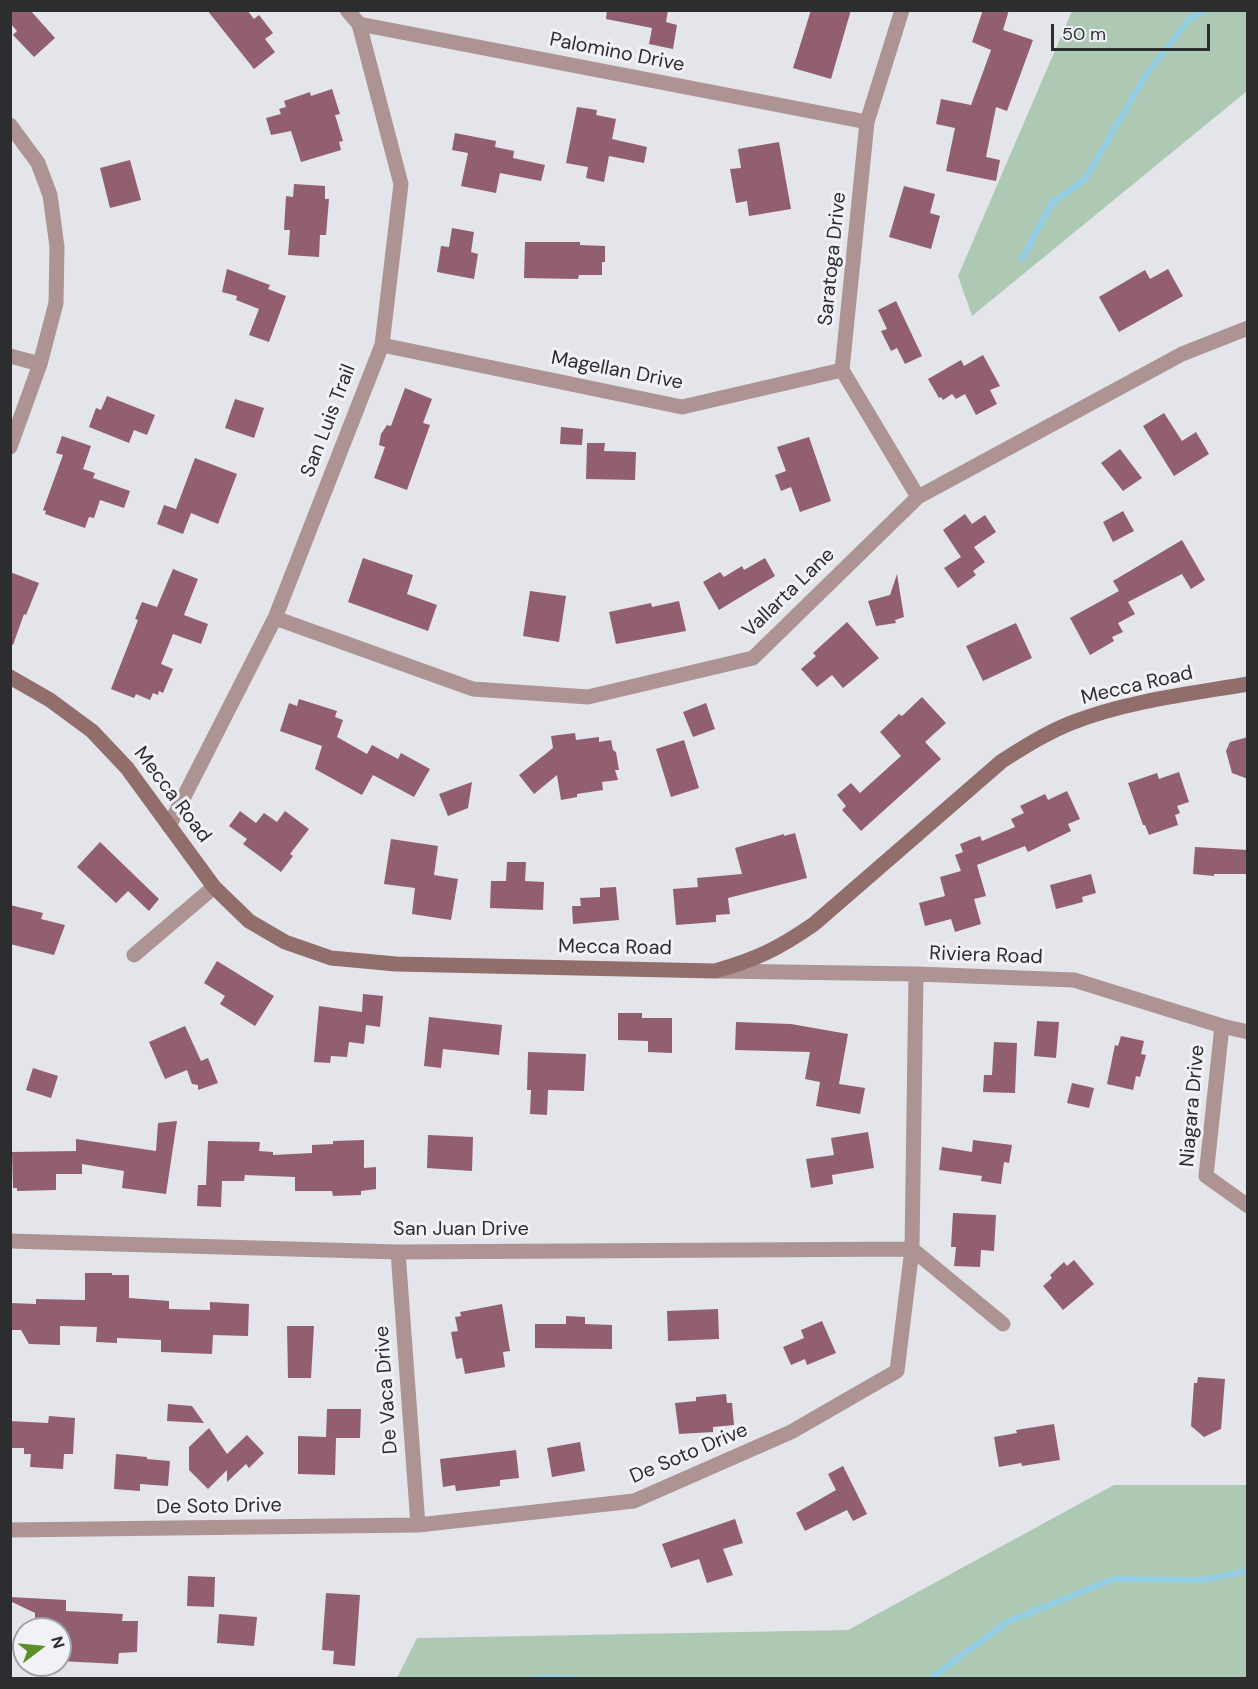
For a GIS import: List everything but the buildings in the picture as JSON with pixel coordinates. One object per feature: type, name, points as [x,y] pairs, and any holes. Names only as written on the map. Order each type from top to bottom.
[{"type":"street","name":"San Luis Trail","points":[[169,826],[275,618],[382,345],[401,183],[359,24],[347,10]]},
{"type":"street","name":"Saratoga Drive","points":[[842,370],[867,122],[902,10]]},
{"type":"street","name":"Palomino Drive","points":[[359,24],[867,122]]},
{"type":"street","points":[[10,125],[38,163],[42,173],[50,195],[57,247],[56,303],[40,364],[10,447]]},
{"type":"street","name":"Vallarta Lane","points":[[275,618],[473,689],[588,697],[753,658],[918,497],[1182,354],[1248,328]]},
{"type":"street","name":"Magellan Drive","points":[[382,345],[682,407],[842,370]]},
{"type":"street","points":[[10,356],[40,364]]},
{"type":"street","points":[[842,370],[918,497]]},
{"type":"street","name":"Mecca Road","points":[[10,677],[50,700],[92,731],[127,768],[214,887],[249,921],[285,942],[331,958],[396,964],[715,971],[754,960],[785,944],[814,924],[1002,761],[1034,740],[1071,723],[1111,710],[1248,684]]},
{"type":"street","points":[[134,956],[214,887]]},
{"type":"street","name":"Riviera Road","points":[[715,971],[916,974],[1074,980],[1248,1032]]},
{"type":"street","name":"De Soto Drive","points":[[10,1530],[418,1525],[634,1501],[791,1432],[897,1371],[912,1249],[916,974]]},
{"type":"street","name":"Niagara Drive","points":[[1222,1026],[1206,1176],[1248,1206]]},
{"type":"street","name":"San Juan Drive","points":[[10,1241],[398,1252],[912,1249]]},
{"type":"street","points":[[912,1249],[1003,1324]]},
{"type":"street","name":"De Vaca Drive","points":[[398,1252],[418,1525]]},
{"type":"green space","points":[[1072,11],[1247,11],[1247,91],[972,316],[958,276]]},
{"type":"green space","points":[[1114,1485],[1247,1485],[1247,1678],[397,1678],[417,1638],[848,1630]]},
{"type":"waterway","points":[[1022,259],[1051,204],[1085,179],[1146,75],[1190,18],[1205,10]]},
{"type":"waterway","points":[[931,1678],[1007,1622],[1113,1579],[1201,1580],[1248,1571]]},
{"type":"waterway","points":[[534,1678],[572,1678]]}]
